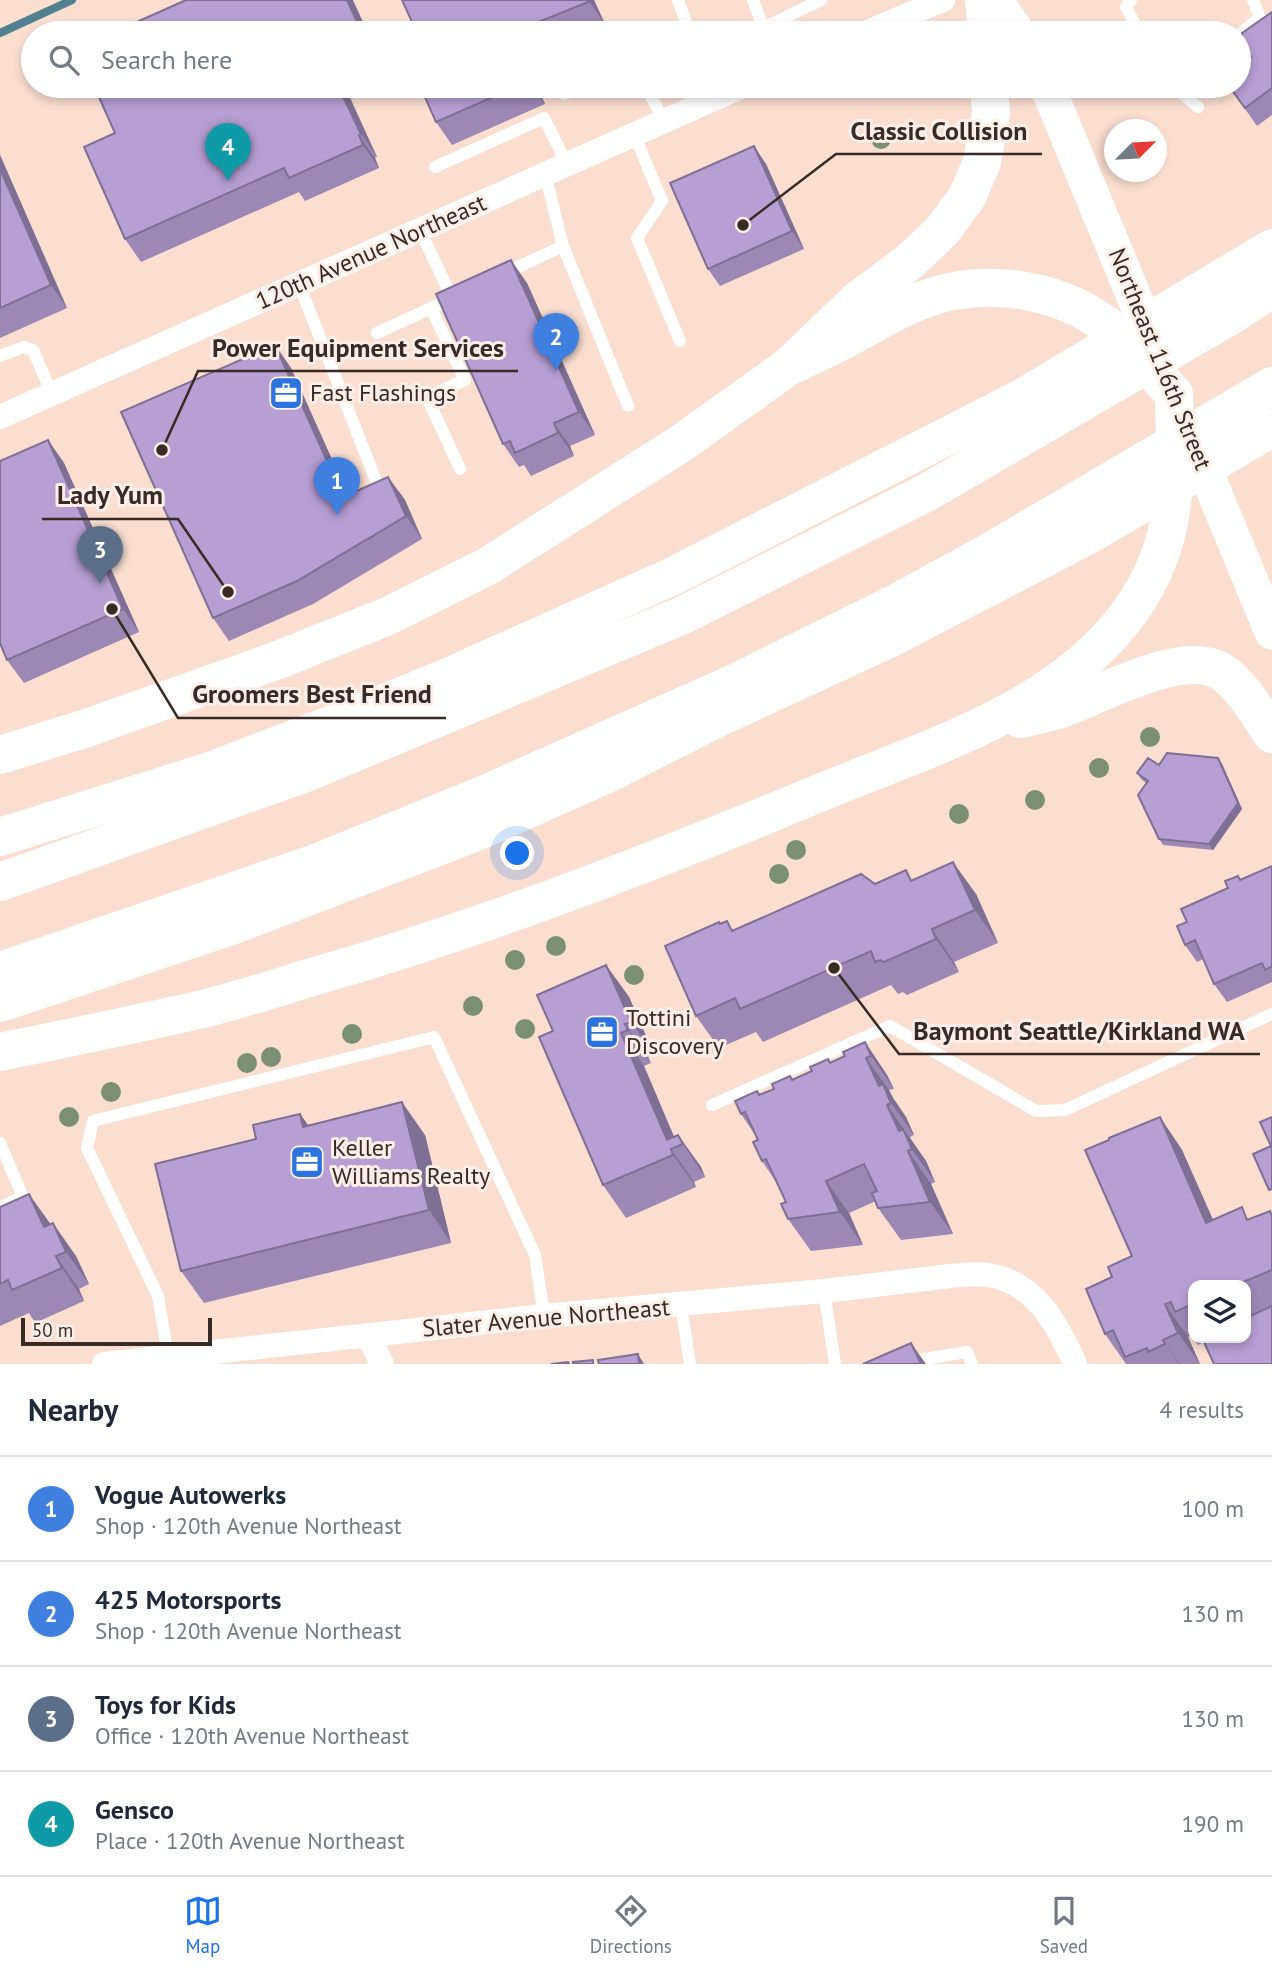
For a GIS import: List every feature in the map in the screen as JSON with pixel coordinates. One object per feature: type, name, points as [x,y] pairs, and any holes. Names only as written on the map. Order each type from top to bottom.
[{"type":"highway","points":[[984,0],[985,21]]},
{"type":"highway","points":[[0,755],[100,724],[388,617],[488,566],[680,444],[788,367],[858,300],[909,262],[942,231],[967,197],[984,152],[989,98]]},
{"type":"highway","points":[[0,837],[207,772],[450,676],[1031,413],[1221,301],[1272,248]]},
{"type":"highway","points":[[0,1052],[209,1007],[384,957],[540,905],[968,732],[1056,684],[1122,623],[1159,561],[1169,526],[1176,477],[1174,394],[1102,323],[1073,305],[1045,295],[1012,288],[955,291],[923,299],[788,367]]},
{"type":"highway","points":[[1221,301],[1272,289]]},
{"type":"highway","points":[[0,1003],[234,925],[479,831],[603,776],[718,718],[893,637],[1268,402]]},
{"type":"highway","points":[[0,882],[311,771],[681,616],[926,493],[1031,413]]},
{"type":"highway","points":[[0,971],[313,864],[567,758],[739,681],[900,601],[1079,521]]},
{"type":"highway","points":[[968,732],[1057,711],[1167,667],[1198,664],[1224,673],[1248,699],[1272,734]]},
{"type":"street","points":[[893,21],[943,0]]},
{"type":"street","points":[[995,0],[1010,21]]},
{"type":"street","name":"120th Avenue Northeast","points":[[0,417],[664,121],[700,98]]},
{"type":"street","name":"Northeast 116th Street","points":[[1052,98],[1272,632]]},
{"type":"street","name":"Slater Avenue Northeast","points":[[117,1363],[544,1316],[824,1291],[950,1276],[988,1275],[1016,1284],[1036,1298],[1061,1332],[1075,1364]]},
{"type":"street","points":[[368,1335],[382,1364]]},
{"type":"lane","points":[[678,0],[686,21]]},
{"type":"lane","points":[[753,0],[760,21]]},
{"type":"lane","points":[[782,21],[821,0]]},
{"type":"lane","points":[[1131,0],[1126,7],[1134,21]]},
{"type":"lane","points":[[1251,26],[1266,15],[1254,0]]},
{"type":"lane","points":[[652,98],[664,121]]},
{"type":"lane","points":[[1189,98],[1198,107]]},
{"type":"lane","points":[[435,167],[544,118],[556,169],[563,246],[628,406]]},
{"type":"lane","points":[[634,134],[662,201],[637,238],[680,341]]},
{"type":"lane","points":[[420,230],[452,298]]},
{"type":"lane","points":[[489,281],[563,246]]},
{"type":"lane","points":[[299,284],[380,491]]},
{"type":"lane","points":[[377,333],[465,292]]},
{"type":"lane","points":[[431,308],[465,380],[427,397],[460,469]]},
{"type":"lane","points":[[0,356],[24,347],[33,350],[52,394]]},
{"type":"lane","points":[[712,1105],[890,1026],[1036,1111],[1065,1110],[1272,1014]]},
{"type":"lane","points":[[168,1356],[158,1296],[87,1148],[93,1121],[434,1037],[534,1255],[544,1316]]},
{"type":"lane","points":[[0,1143],[23,1196],[0,1207]]},
{"type":"lane","points":[[824,1291],[835,1364]]},
{"type":"lane","points":[[681,1305],[690,1364]]},
{"type":"lane","points":[[894,1364],[967,1352],[972,1364]]},
{"type":"building","points":[[186,0],[347,0],[357,21],[139,21]]},
{"type":"building","points":[[402,0],[588,0],[541,21],[412,21]]},
{"type":"building","points":[[1272,12],[1272,88],[1245,108],[1238,98],[1251,98],[1251,27]]},
{"type":"building","points":[[99,98],[344,98],[361,134],[359,135],[363,145],[289,178],[284,168],[125,239],[84,147],[115,133]]},
{"type":"building","points":[[425,98],[491,98],[436,122]]},
{"type":"building","points":[[754,146],[792,231],[708,269],[670,183]]},
{"type":"building","points":[[0,169],[51,285],[0,308]]},
{"type":"building","points":[[511,260],[579,412],[554,423],[558,433],[515,453],[510,441],[503,444],[436,294]]},
{"type":"building","points":[[275,345],[343,497],[388,477],[406,516],[297,581],[213,618],[121,412]]},
{"type":"building","points":[[48,440],[123,609],[7,660],[0,643],[0,461]]},
{"type":"building","points":[[1167,753],[1218,758],[1238,803],[1209,844],[1159,839],[1138,795],[1148,781],[1137,773],[1148,758],[1159,765]]},
{"type":"building","points":[[953,862],[975,910],[932,929],[936,939],[884,962],[875,962],[871,951],[740,1009],[735,998],[696,1016],[665,946],[719,922],[720,924],[727,921],[732,931],[861,874],[875,884],[906,870],[911,881]]},
{"type":"building","points":[[1272,866],[1272,966],[1265,970],[1262,963],[1214,984],[1195,940],[1185,945],[1177,926],[1187,922],[1181,909],[1228,888],[1225,881],[1238,876],[1240,880]]},
{"type":"building","points":[[606,965],[631,1022],[625,1024],[628,1030],[621,1033],[667,1140],[678,1135],[683,1144],[671,1149],[673,1155],[603,1185],[539,1037],[553,1031],[537,995]]},
{"type":"building","points":[[865,1042],[871,1056],[866,1058],[879,1086],[883,1084],[891,1103],[887,1105],[899,1131],[903,1129],[912,1149],[908,1151],[930,1202],[878,1208],[872,1193],[877,1191],[864,1164],[826,1181],[840,1212],[788,1219],[781,1204],[786,1202],[766,1159],[762,1161],[753,1142],[758,1140],[745,1112],[741,1114],[735,1101],[757,1091],[759,1095],[774,1089],[772,1084],[790,1076],[792,1080],[812,1071],[810,1067],[828,1059],[830,1063],[845,1056],[843,1052]]},
{"type":"building","points":[[402,1102],[429,1210],[181,1271],[155,1164],[256,1139],[253,1125],[300,1114],[303,1127]]},
{"type":"building","points":[[1160,1117],[1206,1223],[1242,1207],[1247,1220],[1270,1211],[1272,1216],[1272,1270],[1248,1280],[1188,1280],[1188,1306],[1175,1312],[1171,1302],[1165,1304],[1178,1333],[1163,1340],[1165,1344],[1148,1352],[1147,1348],[1125,1357],[1113,1330],[1105,1334],[1086,1289],[1112,1277],[1108,1267],[1132,1256],[1085,1150]]},
{"type":"building","points":[[1272,1117],[1272,1189],[1269,1190],[1253,1154],[1271,1146],[1260,1122]]},
{"type":"building","points":[[29,1194],[44,1227],[53,1223],[66,1252],[56,1256],[62,1268],[12,1290],[8,1280],[0,1284],[0,1207]]},
{"type":"building","points":[[1272,1306],[1272,1364],[1214,1364],[1204,1343],[1251,1343],[1251,1316]]},
{"type":"building","points":[[911,1343],[921,1364],[863,1364]]},
{"type":"building","points":[[638,1354],[639,1364],[599,1364],[598,1360]]},
{"type":"building","points":[[593,1360],[593,1364],[573,1364],[573,1362]]},
{"type":"waterway","points":[[26,21],[72,0]]},
{"type":"waterway","points":[[0,33],[21,23]]},
{"type":"place","name":"Gensco","points":[[228,181]]},
{"type":"place","name":"Classic Collision","points":[[743,225]]},
{"type":"place","name":"425 Motorsports","points":[[556,371]]},
{"type":"place","name":"Fast Flashings","points":[[286,393]]},
{"type":"place","name":"Power Equipment Services","points":[[162,450]]},
{"type":"place","name":"Vogue Autowerks","points":[[337,515]]},
{"type":"place","name":"Toys for Kids","points":[[100,584]]},
{"type":"place","name":"Lady Yum","points":[[228,592]]},
{"type":"place","name":"Groomers Best Friend","points":[[112,609]]},
{"type":"place","name":"Baymont Seattle/Kirkland WA","points":[[834,968]]},
{"type":"place","name":"Tottini Discovery","points":[[602,1032]]},
{"type":"place","name":"Keller Williams Realty","points":[[307,1162]]}]
